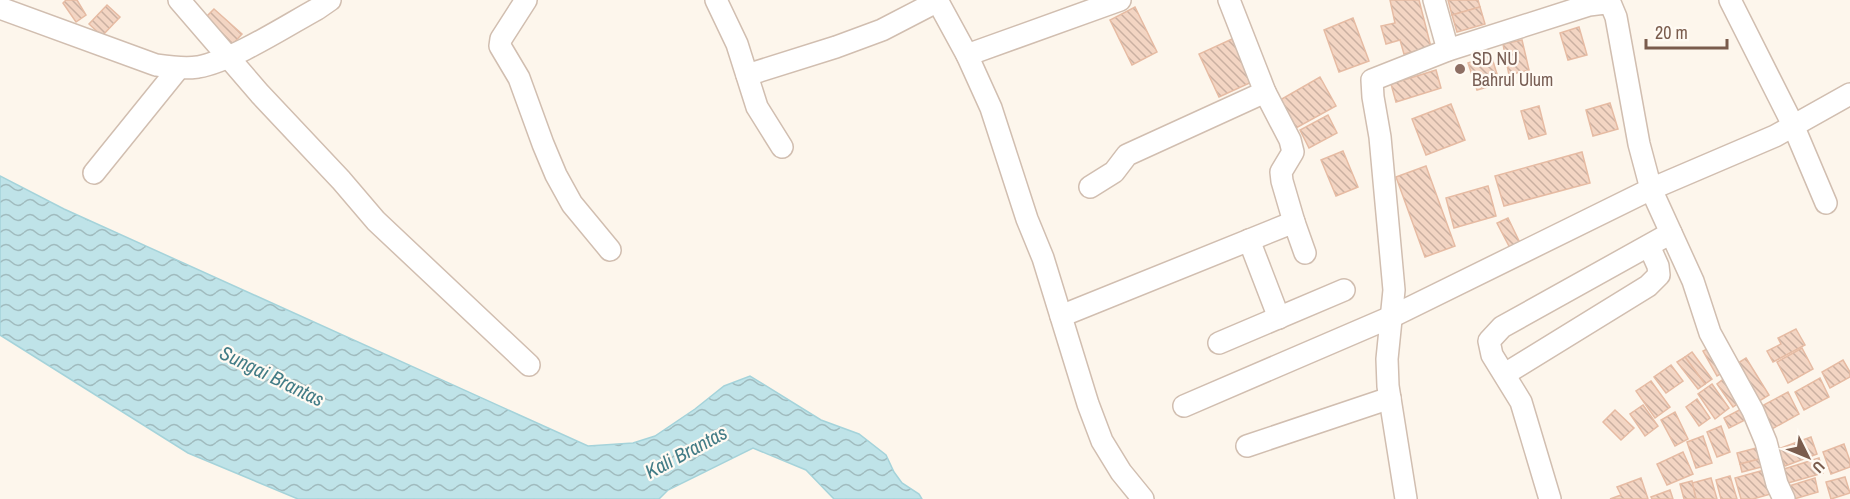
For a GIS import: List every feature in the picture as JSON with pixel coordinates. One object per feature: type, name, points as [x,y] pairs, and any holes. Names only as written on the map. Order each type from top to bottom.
[{"type":"street","points":[[178,0],[376,221],[529,365]]},
{"type":"street","points":[[0,9],[156,64],[178,69],[200,67],[228,57],[330,0]]},
{"type":"street","points":[[526,0],[501,39],[500,46],[519,78],[543,144],[572,204],[610,250]]},
{"type":"street","points":[[716,0],[737,44],[757,107],[782,147]]},
{"type":"street","points":[[747,75],[882,30],[937,0],[967,54],[990,108],[1006,159],[1043,258],[1088,404],[1102,441],[1121,472],[1143,499]]},
{"type":"street","points":[[1229,0],[1266,92],[1290,140],[1293,152],[1281,172],[1282,181],[1305,253]]},
{"type":"street","points":[[1434,0],[1448,50]]},
{"type":"street","points":[[1730,0],[1793,125],[1826,203]]},
{"type":"street","points":[[967,54],[1109,2]]},
{"type":"street","points":[[1406,499],[1390,398],[1387,358],[1394,290],[1380,137],[1372,80],[1448,50],[1589,4],[1605,3],[1611,5],[1616,16],[1639,144],[1651,189],[1693,281],[1710,333],[1753,411],[1766,442],[1777,484],[1784,499]]},
{"type":"street","points":[[94,173],[178,69]]},
{"type":"street","points":[[1090,187],[1114,172],[1126,155],[1266,92]]},
{"type":"street","points":[[1184,406],[1391,316],[1651,189],[1775,136],[1850,94]]},
{"type":"street","points":[[1061,316],[1294,222]]},
{"type":"street","points":[[1550,499],[1521,402],[1492,355],[1490,341],[1502,327],[1671,233]]},
{"type":"street","points":[[1249,240],[1279,318]]},
{"type":"street","points":[[1505,374],[1648,286],[1659,275],[1659,266],[1649,246]]},
{"type":"street","points":[[1219,343],[1344,290]]},
{"type":"street","points":[[1247,446],[1390,398]]},
{"type":"water","points":[[0,176],[64,209],[588,446],[633,443],[655,436],[724,386],[750,376],[821,420],[859,434],[886,455],[902,483],[919,494],[922,499],[834,499],[806,470],[753,448],[668,490],[659,499],[298,499],[188,453],[0,335]]},
{"type":"building","points":[[66,0],[77,0],[86,15],[76,22],[63,3]]},
{"type":"building","points":[[1390,0],[1419,0],[1431,47],[1404,54],[1400,40],[1386,44],[1381,26],[1395,23]]},
{"type":"building","points":[[1448,0],[1478,0],[1480,7],[1452,15]]},
{"type":"building","points":[[107,5],[120,17],[102,36],[89,24]]},
{"type":"building","points":[[1135,7],[1157,52],[1132,65],[1110,20]]},
{"type":"building","points":[[1480,7],[1485,24],[1457,32],[1452,15]]},
{"type":"building","points":[[214,9],[242,34],[230,47],[202,21]]},
{"type":"building","points":[[1353,18],[1369,61],[1339,72],[1324,30]]},
{"type":"building","points":[[1579,27],[1587,55],[1568,60],[1560,33]]},
{"type":"building","points":[[1232,39],[1252,82],[1219,97],[1199,54]]},
{"type":"building","points":[[1522,40],[1529,70],[1509,75],[1503,44]]},
{"type":"building","points":[[1491,55],[1497,74],[1488,77],[1491,86],[1477,90],[1468,63]]},
{"type":"building","points":[[1436,70],[1441,88],[1396,102],[1391,84]]},
{"type":"building","points":[[1320,77],[1336,106],[1296,128],[1280,100]]},
{"type":"building","points":[[1610,103],[1618,129],[1593,136],[1586,110]]},
{"type":"building","points":[[1451,104],[1465,140],[1426,155],[1412,119]]},
{"type":"building","points":[[1539,106],[1546,134],[1529,139],[1521,111]]},
{"type":"building","points":[[1328,115],[1337,133],[1309,148],[1300,130]]},
{"type":"building","points":[[1343,151],[1358,187],[1336,196],[1321,160]]},
{"type":"building","points":[[1582,152],[1590,183],[1504,206],[1495,176]]},
{"type":"building","points":[[1426,166],[1455,246],[1425,257],[1396,177]]},
{"type":"building","points":[[1488,186],[1496,216],[1454,228],[1446,198]]},
{"type":"building","points":[[1508,218],[1520,243],[1510,248],[1497,223]]},
{"type":"building","points":[[1796,329],[1805,345],[1773,362],[1767,351],[1781,344],[1778,338]]},
{"type":"building","points":[[1711,347],[1724,372],[1717,376],[1703,351]]},
{"type":"building","points":[[1802,348],[1813,369],[1788,383],[1777,362]]},
{"type":"building","points":[[1692,352],[1712,379],[1705,384],[1685,357]]},
{"type":"building","points":[[1685,357],[1705,384],[1698,389],[1677,362]]},
{"type":"building","points":[[1746,358],[1769,395],[1753,405],[1730,368]]},
{"type":"building","points":[[1843,360],[1850,372],[1850,377],[1830,388],[1822,372]]},
{"type":"building","points":[[1671,365],[1683,381],[1666,393],[1654,377]]},
{"type":"building","points":[[1726,377],[1743,400],[1733,407],[1717,384]]},
{"type":"building","points":[[1820,378],[1829,397],[1804,410],[1795,392]]},
{"type":"building","points":[[1651,381],[1670,407],[1655,418],[1636,391]]},
{"type":"building","points":[[1712,384],[1729,408],[1715,419],[1698,394]]},
{"type":"building","points":[[1788,392],[1799,414],[1770,430],[1758,408]]},
{"type":"building","points":[[1697,399],[1710,418],[1699,426],[1686,407]]},
{"type":"building","points":[[1643,405],[1658,426],[1645,436],[1630,414]]},
{"type":"building","points":[[1745,407],[1751,417],[1729,428],[1724,418]]},
{"type":"building","points":[[1615,410],[1634,428],[1621,440],[1603,422]]},
{"type":"building","points":[[1675,412],[1688,439],[1675,446],[1661,420]]},
{"type":"building","points":[[1721,426],[1730,452],[1717,457],[1707,432]]},
{"type":"building","points":[[1703,436],[1712,463],[1696,468],[1687,442]]},
{"type":"building","points":[[1811,437],[1817,454],[1785,466],[1778,449]]},
{"type":"building","points":[[1844,444],[1850,467],[1831,474],[1823,452]]},
{"type":"building","points":[[1764,446],[1767,457],[1740,464],[1737,453]]},
{"type":"building","points":[[1683,452],[1693,474],[1667,485],[1657,464]]},
{"type":"building","points":[[1767,457],[1769,465],[1742,472],[1740,464]]},
{"type":"building","points":[[1819,458],[1823,473],[1788,483],[1784,469]]},
{"type":"building","points":[[1768,469],[1774,493],[1753,499],[1741,499],[1735,478]]},
{"type":"building","points":[[1730,476],[1737,499],[1721,499],[1716,480]]},
{"type":"building","points":[[1845,477],[1850,493],[1831,499],[1826,482]]},
{"type":"building","points":[[1641,478],[1648,499],[1610,499],[1621,495],[1617,487]]},
{"type":"building","points":[[1711,478],[1717,499],[1696,499],[1692,483]]},
{"type":"building","points":[[1815,478],[1818,492],[1794,499],[1789,486]]},
{"type":"building","points":[[1692,481],[1696,499],[1684,499],[1680,484]]},
{"type":"building","points":[[1670,490],[1673,499],[1652,499],[1651,497]]},
{"type":"place","name":"SD NU Bahrul Ulum","points":[[1460,69]]},
{"type":"water label","name":"Sungai Brantas","points":[[272,376]]},
{"type":"water label","name":"Kali Brantas","points":[[686,452]]}]
